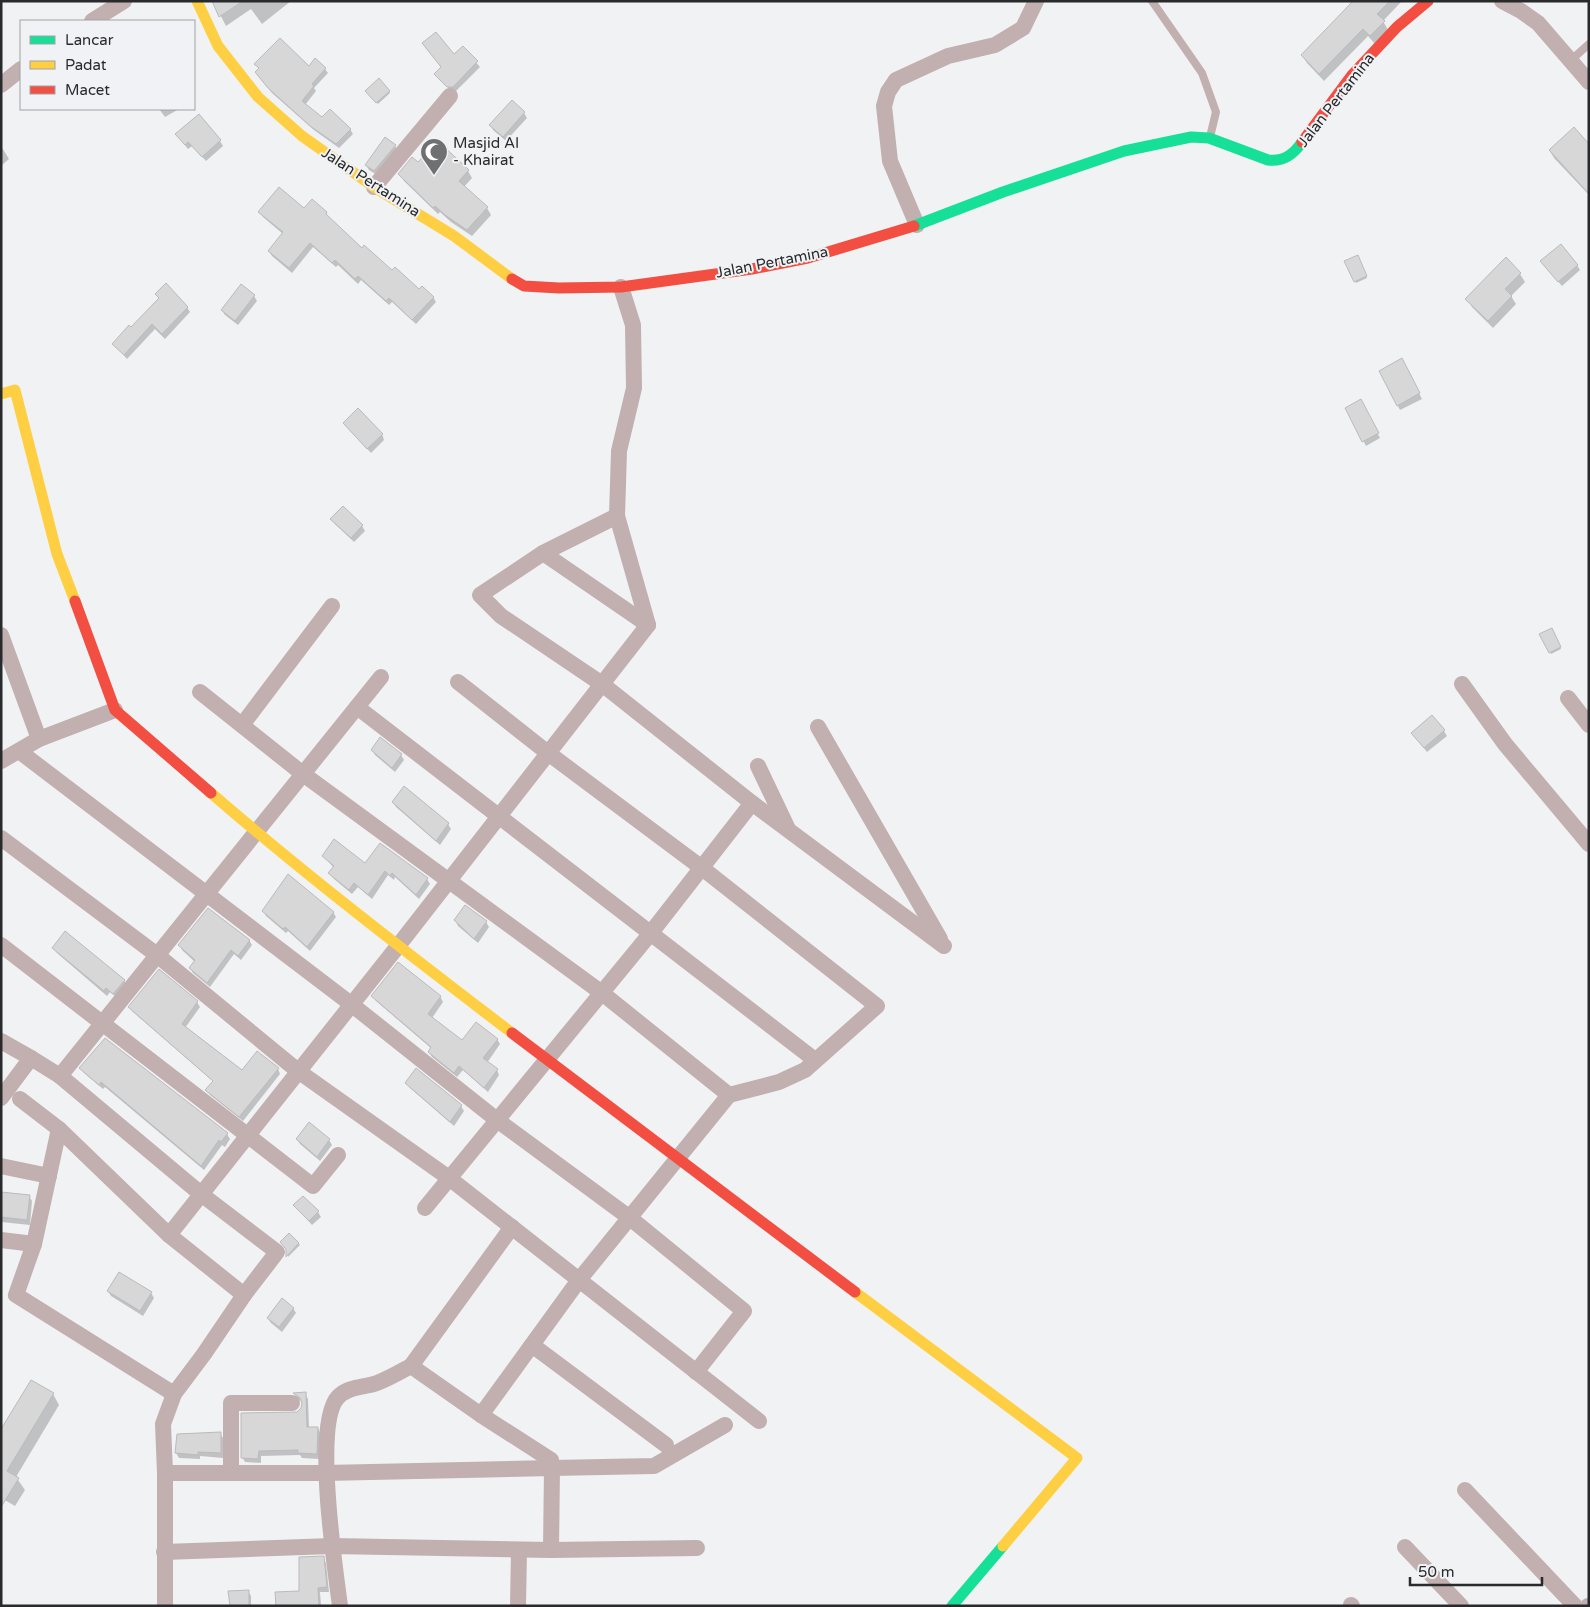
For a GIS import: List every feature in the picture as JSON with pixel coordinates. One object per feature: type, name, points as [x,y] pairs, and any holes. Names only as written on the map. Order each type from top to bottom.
[{"type":"street","points":[[94,20],[124,1]]},
{"type":"street","name":"Jalan Pertamina","points":[[197,1],[218,46],[258,97],[302,136],[374,187],[454,236],[507,277],[524,286],[559,288],[621,286],[752,269],[808,258],[917,225],[1003,192],[1124,151],[1191,137],[1209,138],[1275,162],[1288,158],[1314,128],[1352,75],[1396,27],[1428,1]]},
{"type":"street","points":[[917,225],[890,161],[884,106],[888,92],[896,80],[948,56],[995,45],[1023,28],[1036,1]]},
{"type":"street","points":[[1502,1],[1538,23],[1589,82]]},
{"type":"street","points":[[1,85],[20,70]]},
{"type":"street","points":[[374,187],[450,96]]},
{"type":"street","points":[[621,286],[633,325],[634,388],[620,451],[617,516],[648,624]]},
{"type":"street","points":[[1,394],[15,390],[57,554],[115,710],[256,832],[398,946],[548,1058],[677,1159],[1077,1458],[952,1606]]},
{"type":"street","points":[[617,516],[543,553],[480,595],[501,616],[602,684],[752,803],[944,946],[818,727]]},
{"type":"street","points":[[543,553],[648,624]]},
{"type":"street","points":[[242,725],[332,606]]},
{"type":"street","points":[[169,1235],[350,1004],[398,946],[648,624]]},
{"type":"street","points":[[1,635],[39,739]]},
{"type":"street","points":[[60,1076],[381,677]]},
{"type":"street","points":[[458,682],[548,753],[702,868],[877,1006],[805,1070],[780,1082],[729,1095],[579,1280],[481,1415]]},
{"type":"street","points":[[1462,684],[1505,744],[1589,844]]},
{"type":"street","points":[[200,692],[303,774],[602,993],[729,1095]]},
{"type":"street","points":[[1568,698],[1589,726]]},
{"type":"street","points":[[357,707],[815,1060]]},
{"type":"street","points":[[1,761],[39,739],[115,710]]},
{"type":"street","points":[[19,751],[350,1004],[497,1120],[630,1218],[744,1311],[696,1372]]},
{"type":"street","points":[[758,766],[788,830]]},
{"type":"street","points":[[425,1208],[650,934],[752,803]]},
{"type":"street","points":[[1,838],[157,955],[298,1071],[449,1178],[759,1421]]},
{"type":"street","points":[[1,945],[313,1186],[338,1155]]},
{"type":"street","points":[[1,1042],[60,1076],[201,1194],[278,1252],[244,1295],[174,1394],[163,1424],[165,1606]]},
{"type":"street","points":[[1,1098],[31,1058]]},
{"type":"street","points":[[20,1100],[60,1130],[169,1235],[244,1295]]},
{"type":"street","points":[[60,1130],[34,1244],[16,1295],[174,1394]]},
{"type":"street","points":[[1,1166],[49,1176]]},
{"type":"street","points":[[340,1606],[325,1473],[330,1415],[337,1398],[350,1388],[376,1384],[411,1366],[512,1227]]},
{"type":"street","points":[[1,1240],[34,1244]]},
{"type":"street","points":[[532,1345],[666,1445]]},
{"type":"street","points":[[411,1366],[481,1415],[551,1460],[551,1550]]},
{"type":"street","points":[[231,1472],[231,1403],[292,1403]]},
{"type":"street","points":[[165,1473],[325,1473],[654,1466],[725,1425]]},
{"type":"street","points":[[1465,1490],[1575,1606]]},
{"type":"street","points":[[164,1552],[332,1546],[518,1550],[697,1548]]},
{"type":"street","points":[[1405,1547],[1461,1606]]},
{"type":"street","points":[[518,1550],[518,1606]]},
{"type":"lane","points":[[1152,1],[1202,73],[1216,112],[1209,138]]},
{"type":"lane","points":[[1570,61],[1589,44]]},
{"type":"building","points":[[212,1],[243,1],[219,17]]},
{"type":"building","points":[[1353,1],[1390,1],[1377,14],[1385,21],[1370,36],[1363,29],[1319,74],[1301,55]]},
{"type":"building","points":[[436,32],[454,54],[463,46],[478,61],[453,87],[447,87],[434,74],[441,67],[422,43]]},
{"type":"building","points":[[280,38],[309,66],[315,58],[326,68],[312,84],[314,86],[302,101],[322,117],[330,109],[351,129],[336,144],[310,126],[268,88],[255,72],[259,68],[254,64]]},
{"type":"building","points":[[379,78],[390,91],[376,103],[365,91]]},
{"type":"building","points":[[512,100],[525,112],[503,137],[489,125]]},
{"type":"building","points":[[199,114],[221,140],[202,157],[188,142],[185,145],[175,134]]},
{"type":"building","points":[[1574,127],[1589,144],[1589,194],[1549,150]]},
{"type":"building","points":[[385,137],[396,145],[374,171],[365,165]]},
{"type":"building","name":"Masjid Al - Khairat","points":[[438,141],[469,170],[459,181],[488,207],[467,230],[435,206],[433,208],[398,174],[412,157],[418,162]]},
{"type":"building","points":[[279,187],[304,208],[312,199],[362,248],[364,245],[392,270],[395,267],[419,289],[422,286],[434,297],[412,320],[389,298],[386,301],[358,276],[355,279],[335,260],[332,263],[310,243],[289,268],[268,251],[283,232],[258,212]]},
{"type":"building","points":[[1561,244],[1578,265],[1558,282],[1540,261]]},
{"type":"building","points":[[1358,255],[1367,276],[1354,282],[1344,261]]},
{"type":"building","points":[[1506,257],[1521,273],[1505,289],[1512,296],[1488,321],[1465,299]]},
{"type":"building","points":[[166,283],[188,307],[162,334],[152,324],[124,355],[112,344],[129,325],[131,327],[159,298],[155,294]]},
{"type":"building","points":[[241,284],[255,295],[235,321],[221,310]]},
{"type":"building","points":[[1402,358],[1420,393],[1397,406],[1379,371]]},
{"type":"building","points":[[1361,399],[1379,433],[1362,442],[1345,408]]},
{"type":"building","points":[[358,408],[383,434],[367,449],[343,423]]},
{"type":"building","points":[[343,506],[363,525],[351,538],[330,519]]},
{"type":"building","points":[[1552,628],[1561,647],[1549,653],[1539,634]]},
{"type":"building","points":[[1432,715],[1445,730],[1424,748],[1411,733]]},
{"type":"building","points":[[380,737],[402,754],[392,768],[371,750]]},
{"type":"building","points":[[404,786],[449,823],[436,841],[392,802]]},
{"type":"building","points":[[334,839],[365,863],[380,843],[428,878],[416,895],[392,873],[390,876],[385,871],[368,895],[354,883],[349,890],[328,873],[334,866],[322,856]]},
{"type":"building","points":[[288,874],[334,912],[307,947],[285,927],[283,929],[262,911]]},
{"type":"building","points":[[465,905],[487,921],[474,939],[454,920]]},
{"type":"building","points":[[208,908],[250,940],[238,956],[231,950],[207,983],[189,968],[195,960],[178,945]]},
{"type":"building","points":[[65,931],[125,980],[113,994],[106,988],[104,991],[52,948]]},
{"type":"building","points":[[398,962],[441,996],[428,1014],[462,1040],[476,1022],[498,1039],[483,1058],[498,1069],[484,1088],[459,1066],[454,1073],[428,1052],[431,1047],[371,996]]},
{"type":"building","points":[[159,969],[198,1001],[182,1024],[242,1070],[257,1051],[279,1068],[239,1117],[205,1090],[213,1081],[128,1007]]},
{"type":"building","points":[[105,1038],[228,1133],[221,1142],[219,1140],[201,1166],[101,1082],[99,1085],[79,1068]]},
{"type":"building","points":[[416,1068],[462,1105],[450,1122],[405,1083]]},
{"type":"building","points":[[309,1122],[330,1139],[317,1157],[296,1139]]},
{"type":"building","points":[[1,1192],[30,1195],[27,1220],[1,1217]]},
{"type":"building","points":[[303,1196],[319,1211],[309,1221],[293,1205]]},
{"type":"building","points":[[289,1233],[299,1243],[286,1257],[286,1249],[280,1242]]},
{"type":"building","points":[[119,1272],[152,1292],[140,1311],[107,1291]]},
{"type":"building","points":[[282,1298],[294,1308],[279,1327],[267,1318]]},
{"type":"building","points":[[31,1380],[54,1393],[7,1471],[19,1478],[1,1507],[1,1429]]},
{"type":"building","points":[[306,1392],[307,1427],[318,1427],[317,1454],[298,1453],[298,1450],[259,1451],[258,1459],[241,1458],[241,1413],[297,1412],[301,1408],[302,1403],[300,1398],[293,1393]]},
{"type":"building","points":[[221,1432],[221,1453],[198,1452],[198,1455],[175,1453],[177,1434]]},
{"type":"building","points":[[324,1556],[327,1587],[318,1588],[319,1606],[276,1606],[275,1592],[299,1591],[299,1557]]},
{"type":"building","points":[[249,1590],[249,1606],[230,1606],[228,1591]]},
{"type":"traffic: fast","points":[[914,226],[1003,192],[1124,151],[1191,137],[1209,138],[1268,160],[1279,160],[1296,150],[1302,142]]},
{"type":"traffic: fast","points":[[952,1606],[1003,1546]]},
{"type":"traffic: slow","points":[[197,1],[218,46],[258,97],[302,136],[374,187],[454,236],[512,279]]},
{"type":"traffic: slow","points":[[1,394],[15,390],[57,554],[75,601]]},
{"type":"traffic: slow","points":[[211,793],[322,885],[512,1033]]},
{"type":"traffic: slow","points":[[855,1292],[1077,1458],[1003,1546]]},
{"type":"traffic: jam","points":[[1302,142],[1352,75],[1397,27],[1428,1]]},
{"type":"traffic: jam","points":[[512,279],[524,286],[559,288],[621,287],[752,269],[808,258],[914,226]]},
{"type":"traffic: jam","points":[[75,601],[115,710],[211,793]]},
{"type":"traffic: jam","points":[[512,1033],[855,1292]]},
{"type":"place","name":"Masjid Al - Khairat","points":[[434,176]]}]
